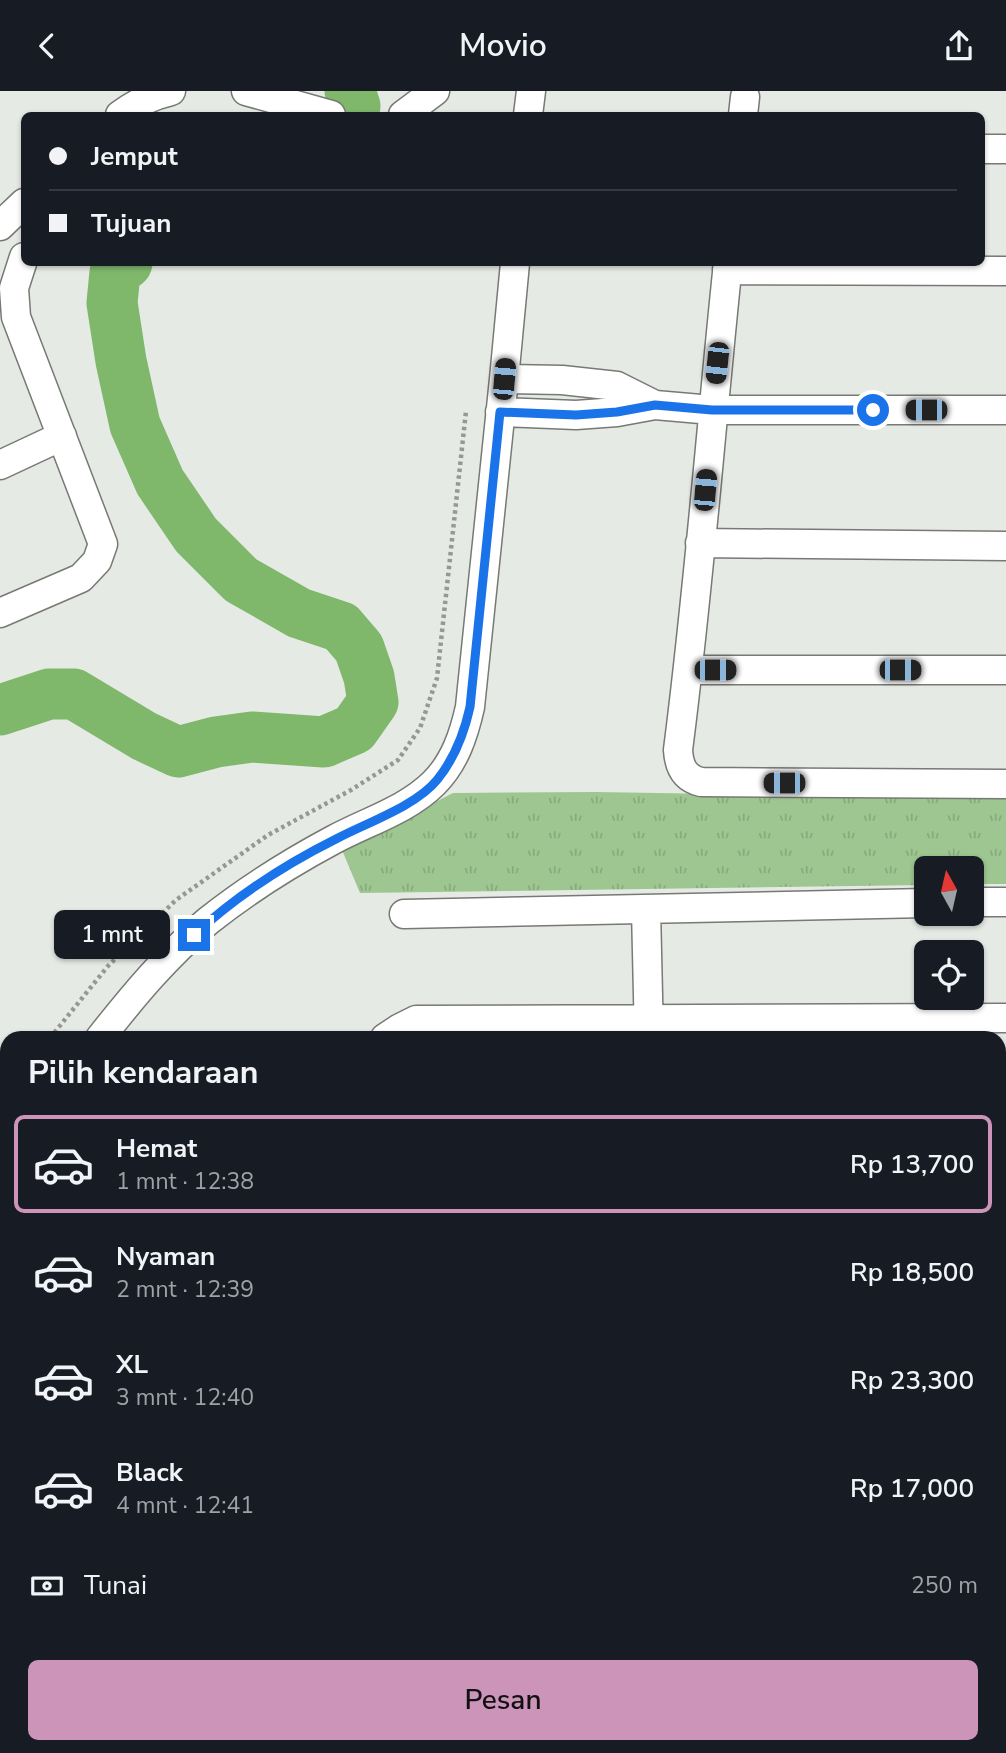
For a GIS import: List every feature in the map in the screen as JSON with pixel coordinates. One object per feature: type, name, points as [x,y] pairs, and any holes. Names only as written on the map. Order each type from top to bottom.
[{"type":"street","points":[[246,91],[321,112]]},
{"type":"street","points":[[407,112],[435,91]]},
{"type":"street","points":[[528,112],[531,91]]},
{"type":"street","points":[[124,112],[130,108],[162,101]]},
{"type":"street","points":[[985,149],[1006,149]]},
{"type":"street","points":[[0,226],[21,206]]},
{"type":"street","points":[[0,613],[80,578],[97,561],[103,544],[62,436],[8,321],[21,266]]},
{"type":"street","points":[[106,1031],[164,962],[209,921],[281,869],[422,794],[437,781],[455,753],[465,730],[470,707],[514,266]]},
{"type":"street","points":[[1006,271],[727,266],[689,670],[678,758],[683,771],[693,780],[715,782],[1006,784]]},
{"type":"street","points":[[504,379],[562,380],[617,386],[655,405]]},
{"type":"street","points":[[500,412],[576,415],[617,412],[655,405],[712,410],[1006,410]]},
{"type":"street","points":[[0,465],[62,436]]},
{"type":"street","points":[[700,543],[1006,546]]},
{"type":"street","points":[[689,670],[1006,670]]},
{"type":"street","points":[[984,902],[1006,902]]},
{"type":"street","points":[[404,913],[914,903]]},
{"type":"street","points":[[646,909],[649,1029]]},
{"type":"street","points":[[396,1031],[416,1020],[649,1029],[1006,1018]]},
{"type":"path","points":[[56,1031],[108,966],[176,900],[268,835],[351,790],[398,760],[420,729],[437,678],[466,411]]},
{"type":"green space","points":[[596,792],[1006,799],[1006,884],[984,884],[984,856],[914,856],[914,885],[360,893],[342,850],[453,793]]},
{"type":"waterway","points":[[350,91],[355,106],[353,112]]},
{"type":"waterway","points":[[0,710],[49,694],[74,694],[144,736],[178,752],[216,742],[252,737],[324,742],[354,729],[373,702],[369,677],[359,648],[341,627],[299,613],[241,580],[196,535],[160,482],[135,425],[121,361],[112,303],[115,272],[123,266]]},
{"type":"route","points":[[194,935],[281,869],[422,794],[437,781],[455,753],[465,730],[470,707],[500,412],[576,415],[617,412],[655,405],[712,410],[873,410]]}]
